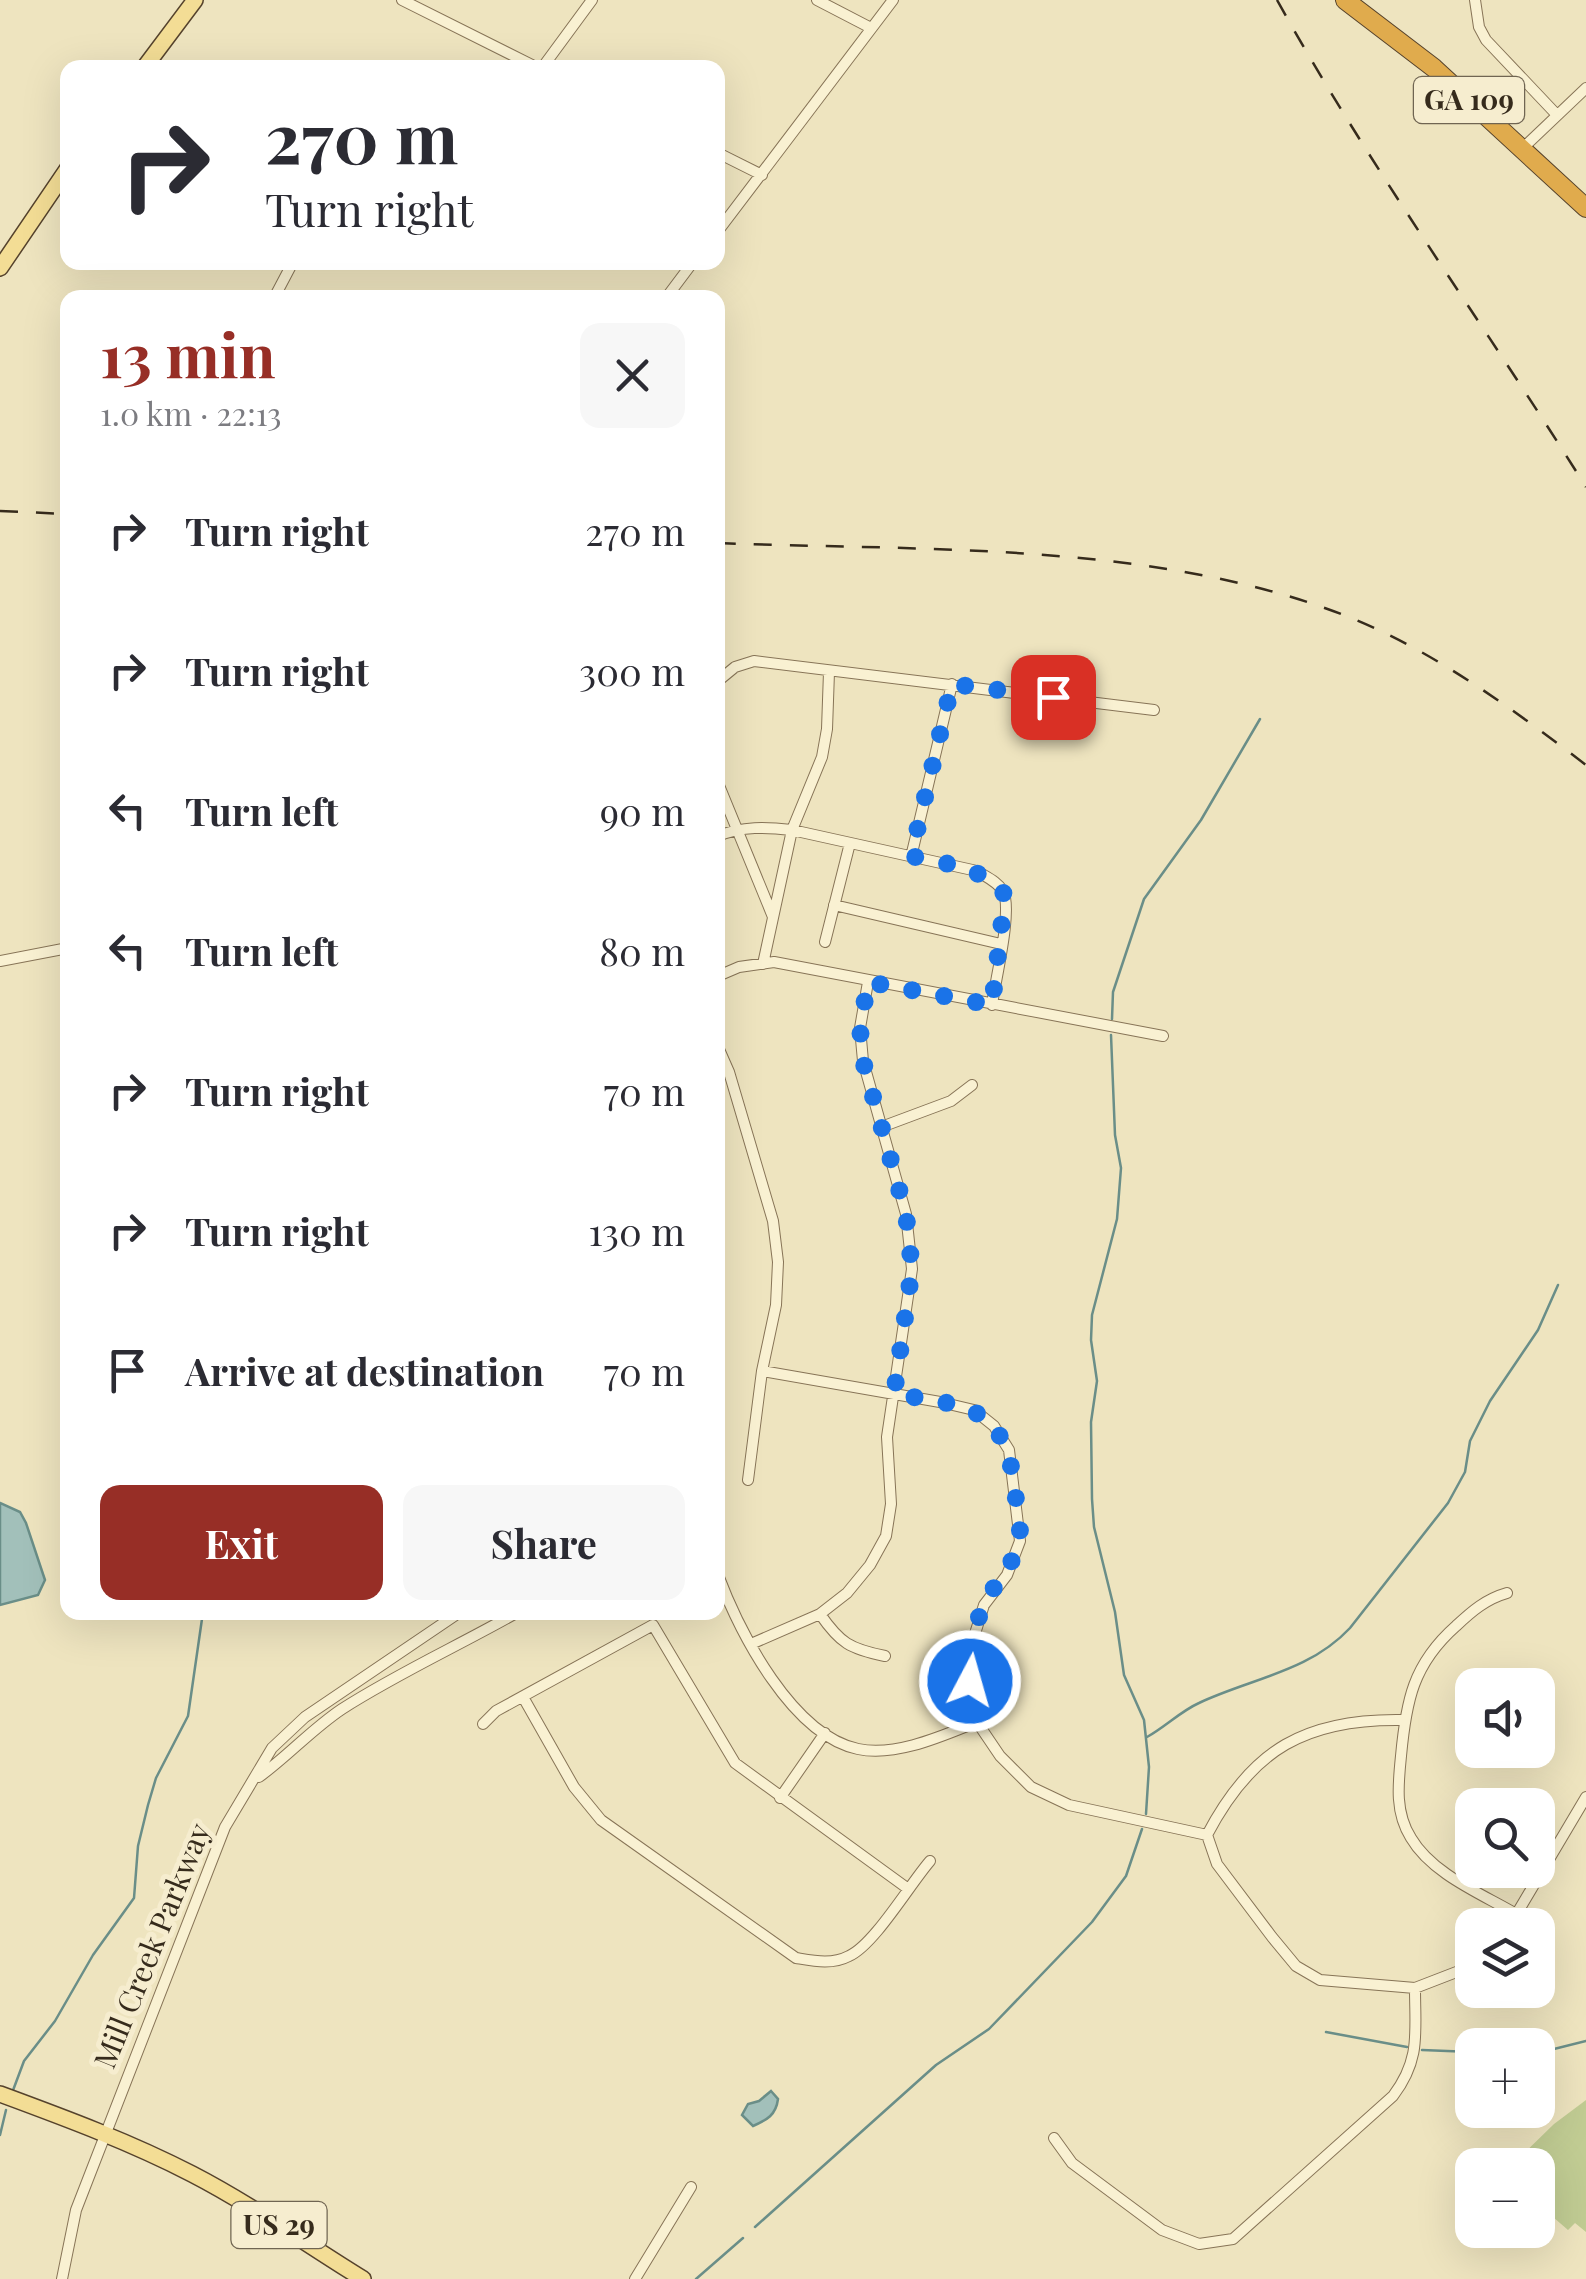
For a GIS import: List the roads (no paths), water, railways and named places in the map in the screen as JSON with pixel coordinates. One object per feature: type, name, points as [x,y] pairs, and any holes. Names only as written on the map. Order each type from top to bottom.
[{"type":"highway","name":"GA 109","points":[[1345,0],[1434,68],[1586,208]]},
{"type":"main road","points":[[150,60],[195,0]]},
{"type":"main road","points":[[0,268],[60,180]]},
{"type":"main road","name":"US 29","points":[[0,2094],[104,2134],[220,2189],[363,2279]]},
{"type":"street","points":[[402,0],[524,60]]},
{"type":"street","points":[[546,60],[592,0]]},
{"type":"street","points":[[817,0],[872,28]]},
{"type":"street","points":[[725,222],[893,0]]},
{"type":"street","points":[[1475,0],[1479,27],[1486,40],[1557,115]]},
{"type":"street","points":[[1523,148],[1586,88]]},
{"type":"street","points":[[725,156],[762,174]]},
{"type":"street","points":[[725,675],[754,661],[1154,710]]},
{"type":"street","points":[[763,964],[792,830],[822,757],[829,672]]},
{"type":"street","points":[[911,856],[952,684]]},
{"type":"street","points":[[725,801],[773,918]]},
{"type":"street","points":[[725,833],[768,827],[792,830],[977,871],[996,882],[1005,895],[992,1005]]},
{"type":"street","points":[[825,942],[850,843]]},
{"type":"street","points":[[834,905],[1001,944]]},
{"type":"street","points":[[0,961],[60,950]]},
{"type":"street","points":[[725,973],[774,962],[1163,1036]]},
{"type":"street","points":[[751,1644],[820,1614],[847,1592],[870,1565],[886,1536],[891,1504],[887,1437],[912,1269],[906,1214],[863,1061],[860,1028],[868,982]]},
{"type":"street","points":[[725,1062],[773,1222],[778,1262],[776,1305],[762,1371],[748,1480]]},
{"type":"street","points":[[884,1126],[951,1102],[972,1085]]},
{"type":"street","points":[[762,1371],[974,1410],[994,1426],[1008,1450],[1020,1541],[1006,1574],[984,1604],[973,1640],[970,1681],[977,1722],[1000,1756],[1031,1786],[1044,1793],[1069,1805],[1207,1836]]},
{"type":"street","points":[[1506,1908],[1424,1855],[1411,1840],[1398,1802],[1404,1720],[1421,1665],[1487,1599],[1507,1593]]},
{"type":"street","points":[[725,1596],[782,1696],[825,1734],[858,1749],[892,1748],[932,1739],[977,1722]]},
{"type":"street","points":[[820,1614],[834,1636],[856,1650],[884,1656]]},
{"type":"street","name":"Mill Creek Parkway","points":[[62,2279],[76,2210],[225,1827],[272,1748],[305,1717],[448,1620]]},
{"type":"street","name":"Mill Creek Parkway","points":[[254,1780],[346,1706],[503,1620]]},
{"type":"street","points":[[484,1724],[496,1712],[653,1624],[734,1763],[907,1888]]},
{"type":"street","points":[[523,1697],[574,1787],[602,1820],[796,1958],[822,1963],[850,1956],[869,1942],[930,1861]]},
{"type":"street","points":[[1207,1836],[1242,1777],[1271,1752],[1309,1733],[1363,1719],[1404,1720]]},
{"type":"street","points":[[780,1798],[825,1734]]},
{"type":"street","points":[[1520,1908],[1586,1797]]},
{"type":"street","points":[[1207,1836],[1217,1864],[1296,1966],[1320,1980],[1415,1988],[1455,1973]]},
{"type":"street","points":[[1054,2138],[1072,2163],[1162,2230],[1199,2244],[1234,2240],[1393,2096],[1405,2080],[1414,2061],[1415,1988]]},
{"type":"street","points":[[634,2279],[691,2187]]},
{"type":"water","points":[[0,1503],[20,1512],[45,1580],[38,1595],[0,1605]]},
{"type":"water","points":[[771,2091],[778,2099],[773,2113],[753,2126],[742,2115],[748,2104]]},
{"type":"waterway","points":[[1112,1019],[1113,992],[1144,899],[1201,820],[1260,719]]},
{"type":"waterway","points":[[1111,1035],[1115,1135],[1121,1168],[1117,1219],[1092,1315],[1097,1381],[1091,1422],[1092,1499],[1094,1527],[1115,1612],[1124,1675],[1144,1720],[1149,1767],[1146,1814]]},
{"type":"waterway","points":[[1147,1737],[1199,1703],[1317,1655],[1350,1628],[1448,1503],[1465,1472],[1470,1441],[1490,1401],[1538,1330],[1558,1285]]},
{"type":"waterway","points":[[12,2093],[24,2061],[55,2021],[93,1955],[134,1898],[138,1846],[156,1778],[188,1716],[202,1620]]},
{"type":"waterway","points":[[755,2227],[936,2065],[989,2029],[1092,1922],[1126,1876],[1142,1829]]},
{"type":"waterway","points":[[1326,2032],[1407,2047]]},
{"type":"waterway","points":[[1555,2049],[1586,2041]]},
{"type":"waterway","points":[[1422,2050],[1455,2051]]},
{"type":"waterway","points":[[0,2135],[6,2110]]},
{"type":"waterway","points":[[696,2279],[743,2238]]},
{"type":"railway","points":[[1277,0],[1389,185],[1586,487]]},
{"type":"railway","points":[[0,511],[60,514]]},
{"type":"railway","points":[[725,543],[1034,554],[1192,573],[1268,590],[1341,614],[1438,661],[1586,765]]}]
